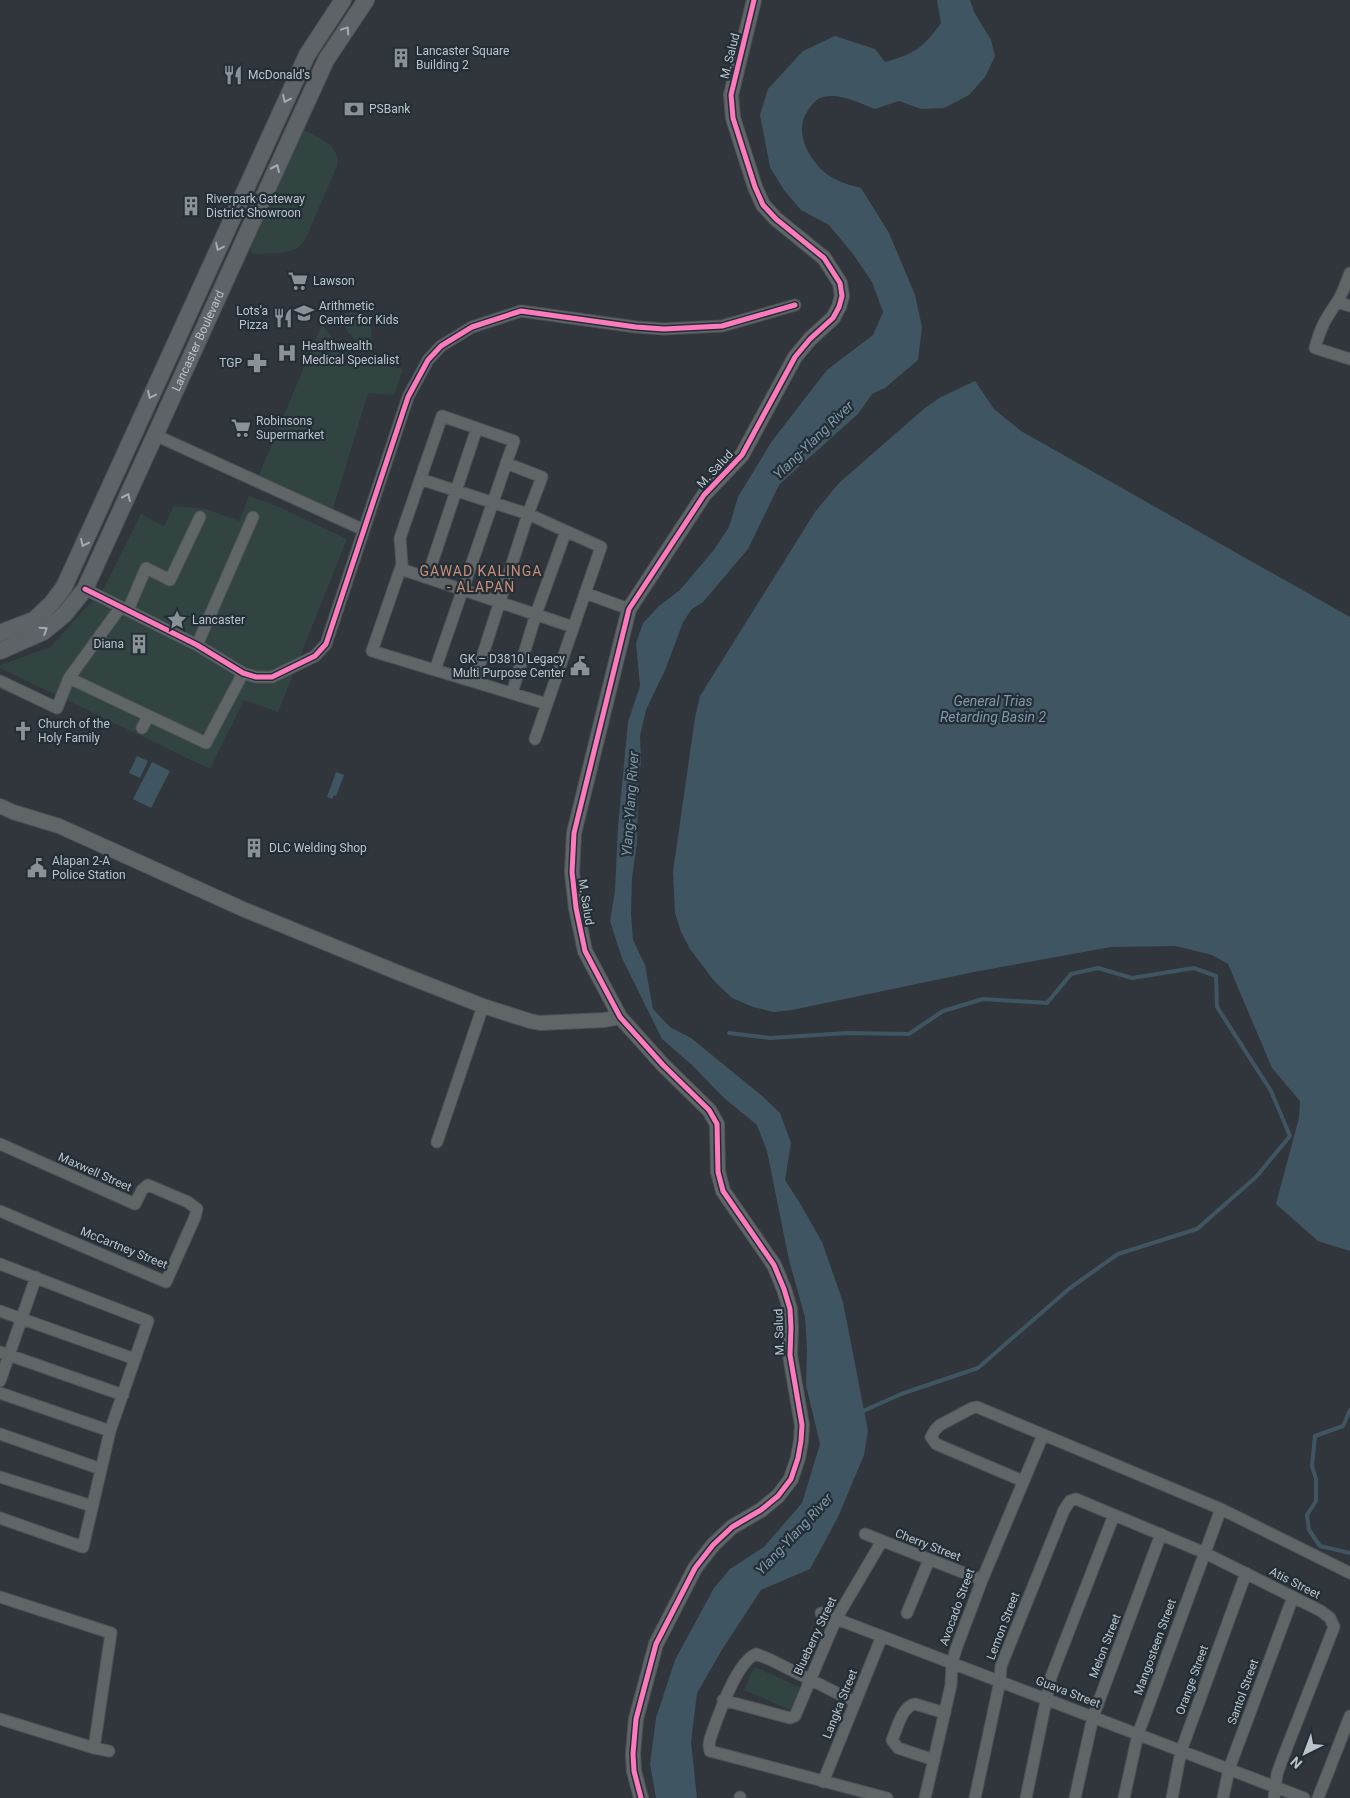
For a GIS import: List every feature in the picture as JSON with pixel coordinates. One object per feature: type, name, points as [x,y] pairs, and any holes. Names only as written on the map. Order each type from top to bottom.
[{"type":"main road","name":"Lancaster Boulevard","points":[[0,633],[34,620],[52,603],[64,587],[307,55],[343,0]]},
{"type":"main road","name":"Lancaster Boulevard","points":[[0,651],[43,632],[64,615],[85,589],[326,60],[366,0]]},
{"type":"street","name":"M. Salud","points":[[641,1798],[634,1772],[633,1754],[636,1718],[656,1644],[695,1568],[732,1527],[761,1510],[778,1496],[791,1479],[798,1458],[802,1424],[790,1355],[790,1309],[774,1265],[723,1191],[718,1172],[717,1124],[709,1110],[663,1065],[620,1017],[585,951],[576,908],[572,872],[574,833],[630,609],[704,495],[742,455],[795,357],[810,339],[833,318],[842,296],[840,283],[824,258],[776,219],[763,205],[755,187],[733,118],[731,95],[754,0]]},
{"type":"street","points":[[1350,273],[1337,302],[1330,310],[1321,328],[1315,348],[1350,359]]},
{"type":"street","points":[[1337,302],[1350,306]]},
{"type":"street","points":[[85,589],[197,645],[243,673],[256,677],[272,677],[315,656],[326,644],[408,397],[428,360],[441,346],[472,328],[521,311],[636,328],[664,329],[722,326],[795,304]]},
{"type":"street","points":[[435,670],[514,440],[442,416],[400,538],[401,569],[372,652],[547,704]]},
{"type":"street","points":[[428,578],[477,428]]},
{"type":"street","points":[[155,435],[364,530]]},
{"type":"street","points":[[474,682],[528,514],[542,478],[506,463]]},
{"type":"street","points":[[420,479],[528,514],[601,547],[535,739]]},
{"type":"street","points":[[0,681],[57,708],[69,678],[124,609],[146,568],[170,580],[200,517]]},
{"type":"street","points":[[197,645],[253,518]]},
{"type":"street","points":[[512,693],[536,614],[566,531]]},
{"type":"street","points":[[401,569],[574,627]]},
{"type":"street","points":[[585,593],[630,609]]},
{"type":"street","points":[[69,678],[148,716],[203,748],[243,673]]},
{"type":"street","points":[[142,728],[148,716]]},
{"type":"street","points":[[0,806],[58,826],[245,910],[483,1006],[540,1023],[604,1020],[620,1017]]},
{"type":"street","points":[[437,1142],[483,1006]]},
{"type":"street","name":"Maxwell Street","points":[[0,1144],[135,1204],[142,1190],[148,1185],[188,1202],[197,1209]]},
{"type":"street","name":"McCartney Street","points":[[0,1211],[166,1282],[197,1209]]},
{"type":"street","points":[[0,1264],[148,1321],[110,1431],[83,1547],[0,1518]]},
{"type":"street","points":[[0,1381],[4,1354],[22,1319],[36,1277]]},
{"type":"street","points":[[0,1311],[135,1359]]},
{"type":"street","points":[[4,1354],[123,1395]]},
{"type":"street","points":[[0,1393],[110,1431]]},
{"type":"street","points":[[1023,1481],[936,1444],[931,1437],[940,1426],[977,1407],[1221,1509],[1350,1573]]},
{"type":"street","points":[[0,1434],[101,1469]]},
{"type":"street","name":"Avocado Street","points":[[925,1798],[951,1685],[952,1663],[982,1580],[1043,1435]]},
{"type":"street","points":[[0,1476],[92,1506]]},
{"type":"street","name":"Atis Street","points":[[1070,1501],[1076,1499],[1082,1501],[1161,1534],[1246,1573],[1321,1611],[1330,1618],[1334,1627],[1277,1774],[1276,1793]]},
{"type":"street","name":"Lemon Street","points":[[975,1798],[1000,1681],[1001,1666],[1064,1510],[1070,1501]]},
{"type":"street","name":"Mangosteen Street","points":[[1124,1798],[1138,1734],[1221,1509]]},
{"type":"street","points":[[1026,1798],[1051,1677],[1114,1515]]},
{"type":"street","name":"Cherry Street","points":[[865,1534],[982,1580]]},
{"type":"street","name":"Melon Street","points":[[1075,1798],[1093,1717],[1161,1534]]},
{"type":"street","name":"Blueberry Street","points":[[723,1700],[790,1718],[793,1717],[836,1618],[882,1541]]},
{"type":"street","points":[[908,1613],[929,1560]]},
{"type":"street","name":"Orange Street","points":[[1172,1798],[1181,1751],[1246,1573]]},
{"type":"street","points":[[0,1597],[111,1633],[94,1748]]},
{"type":"street","name":"Santol Street","points":[[1223,1798],[1229,1769],[1293,1597]]},
{"type":"street","name":"Guava Street","points":[[821,1613],[1229,1769],[1276,1793],[1304,1798]]},
{"type":"street","name":"Langka Street","points":[[823,1782],[882,1636]]},
{"type":"street","points":[[855,1702],[756,1654],[747,1660],[723,1700],[710,1739],[710,1751],[887,1798]]},
{"type":"street","points":[[934,1760],[898,1748],[892,1740],[906,1708],[910,1704],[945,1713]]},
{"type":"street","points":[[1318,1798],[1350,1716]]},
{"type":"street","points":[[0,1720],[109,1751]]},
{"type":"green space","points":[[304,130],[323,140],[333,148],[336,153],[337,166],[302,244],[290,251],[254,254],[251,252],[250,247]]},
{"type":"green space","points":[[350,312],[359,314],[371,328],[372,338],[367,343],[359,343],[348,333],[343,319],[345,314]]},
{"type":"green space","points":[[322,324],[341,349],[356,360],[403,369],[394,395],[368,393],[333,509],[259,475]]},
{"type":"green space","points":[[249,496],[277,506],[347,539],[278,712],[244,700],[210,769],[0,668],[0,665],[50,647],[104,588],[141,514],[164,526],[174,506],[206,509],[239,521]]},
{"type":"green space","points":[[754,1667],[800,1687],[790,1710],[744,1690]]},
{"type":"water","points":[[937,0],[970,0],[974,12],[991,40],[995,56],[985,77],[969,95],[944,108],[921,109],[899,101],[875,109],[843,97],[823,97],[815,101],[807,112],[803,120],[802,129],[806,147],[816,163],[832,177],[861,188],[889,233],[915,295],[922,327],[918,360],[885,388],[849,404],[809,431],[797,448],[748,549],[703,602],[692,609],[683,622],[666,668],[646,710],[640,736],[641,761],[638,785],[637,843],[632,878],[631,914],[633,940],[645,965],[653,1009],[670,1027],[691,1038],[761,1095],[780,1113],[791,1143],[785,1180],[822,1242],[843,1302],[868,1431],[864,1455],[838,1517],[810,1569],[761,1590],[723,1648],[697,1693],[691,1742],[697,1798],[656,1798],[650,1764],[656,1718],[675,1660],[714,1588],[730,1569],[764,1547],[802,1503],[820,1444],[806,1385],[807,1350],[805,1317],[789,1260],[767,1151],[757,1125],[724,1098],[692,1065],[662,1039],[622,958],[610,921],[615,891],[618,827],[628,722],[640,686],[636,643],[643,623],[659,606],[680,590],[713,551],[729,527],[738,497],[772,441],[827,370],[873,335],[883,312],[872,282],[853,254],[829,225],[801,210],[784,190],[770,167],[760,115],[768,89],[803,51],[835,36],[875,49],[885,62],[911,53],[929,39],[941,23]]},
{"type":"water","name":"General Trias Retarding Basin 2","points":[[975,381],[994,409],[1021,431],[1350,617],[1350,1251],[1318,1241],[1276,1204],[1299,1118],[1300,1101],[1272,1068],[1228,964],[1212,955],[1176,946],[1111,947],[774,1012],[753,1007],[732,998],[715,982],[690,949],[681,932],[675,913],[673,872],[695,718],[700,696],[815,512],[839,483],[926,407],[941,397]]},
{"type":"water","points":[[137,756],[148,761],[140,778],[129,773]]},
{"type":"water","points":[[152,762],[170,771],[151,808],[133,799]]},
{"type":"water","points":[[336,772],[344,775],[336,796],[334,795],[332,799],[327,797]]},
{"type":"waterway","name":"Ylang-Ylang River","points":[[772,477],[850,407],[870,379]]},
{"type":"waterway","points":[[729,1033],[770,1038],[848,1033],[909,1034],[943,1011],[983,999],[1047,1003],[1071,974],[1098,968],[1132,978],[1194,968],[1216,976],[1217,1007],[1271,1091],[1290,1136],[1256,1177],[1197,1229],[1118,1254],[1070,1288],[978,1368],[901,1394],[861,1412]]},
{"type":"waterway","points":[[1350,1410],[1343,1426],[1315,1436],[1312,1466],[1316,1479],[1316,1501],[1307,1515],[1309,1530],[1320,1546],[1350,1553]]},
{"type":"cycle path","points":[[641,1798],[634,1771],[633,1754],[636,1719],[656,1644],[695,1568],[713,1545],[732,1527],[761,1510],[778,1496],[791,1479],[801,1441],[802,1425],[790,1355],[790,1309],[784,1289],[774,1265],[723,1191],[718,1172],[717,1124],[709,1110],[663,1065],[620,1017],[585,951],[576,908],[572,872],[574,833],[629,609],[704,495],[742,455],[795,357],[810,339],[833,318],[842,296],[840,283],[824,258],[776,219],[763,205],[755,187],[733,118],[731,95],[754,0]]},
{"type":"cycle path","points":[[85,589],[197,645],[243,673],[256,677],[272,677],[315,656],[326,644],[408,397],[428,360],[441,346],[472,327],[521,311],[636,327],[664,329],[722,326],[795,305]]},
{"type":"place","name":"Lancaster Square Building 2","points":[[401,58]]},
{"type":"place","name":"McDonald's","points":[[233,75]]},
{"type":"place","name":"PSBank","points":[[354,109]]},
{"type":"place","name":"Riverpark Gateway District Showroon","points":[[191,206]]},
{"type":"place","name":"Lawson","points":[[298,281]]},
{"type":"place","name":"Arithmetic Center for Kids","points":[[304,313]]},
{"type":"place","name":"Lots'a Pizza","points":[[283,318]]},
{"type":"place","name":"Healthwealth Medical Specialist","points":[[287,353]]},
{"type":"place","name":"TGP","points":[[257,363]]},
{"type":"place","name":"Robinsons Supermarket","points":[[241,428]]},
{"type":"place","name":"Lancaster","points":[[177,620]]},
{"type":"place","name":"Diana","points":[[139,644]]},
{"type":"place","name":"GK – D3810 Legacy Multi Purpose Center","points":[[580,666]]},
{"type":"place","name":"Church of the Holy Family","points":[[23,731]]},
{"type":"place","name":"DLC Welding Shop","points":[[254,848]]},
{"type":"place","name":"Alapan 2-A Police Station","points":[[37,868]]},
{"type":"district","name":"GAWAD KALINGA - ALAPAN","points":[[481,580]]}]
